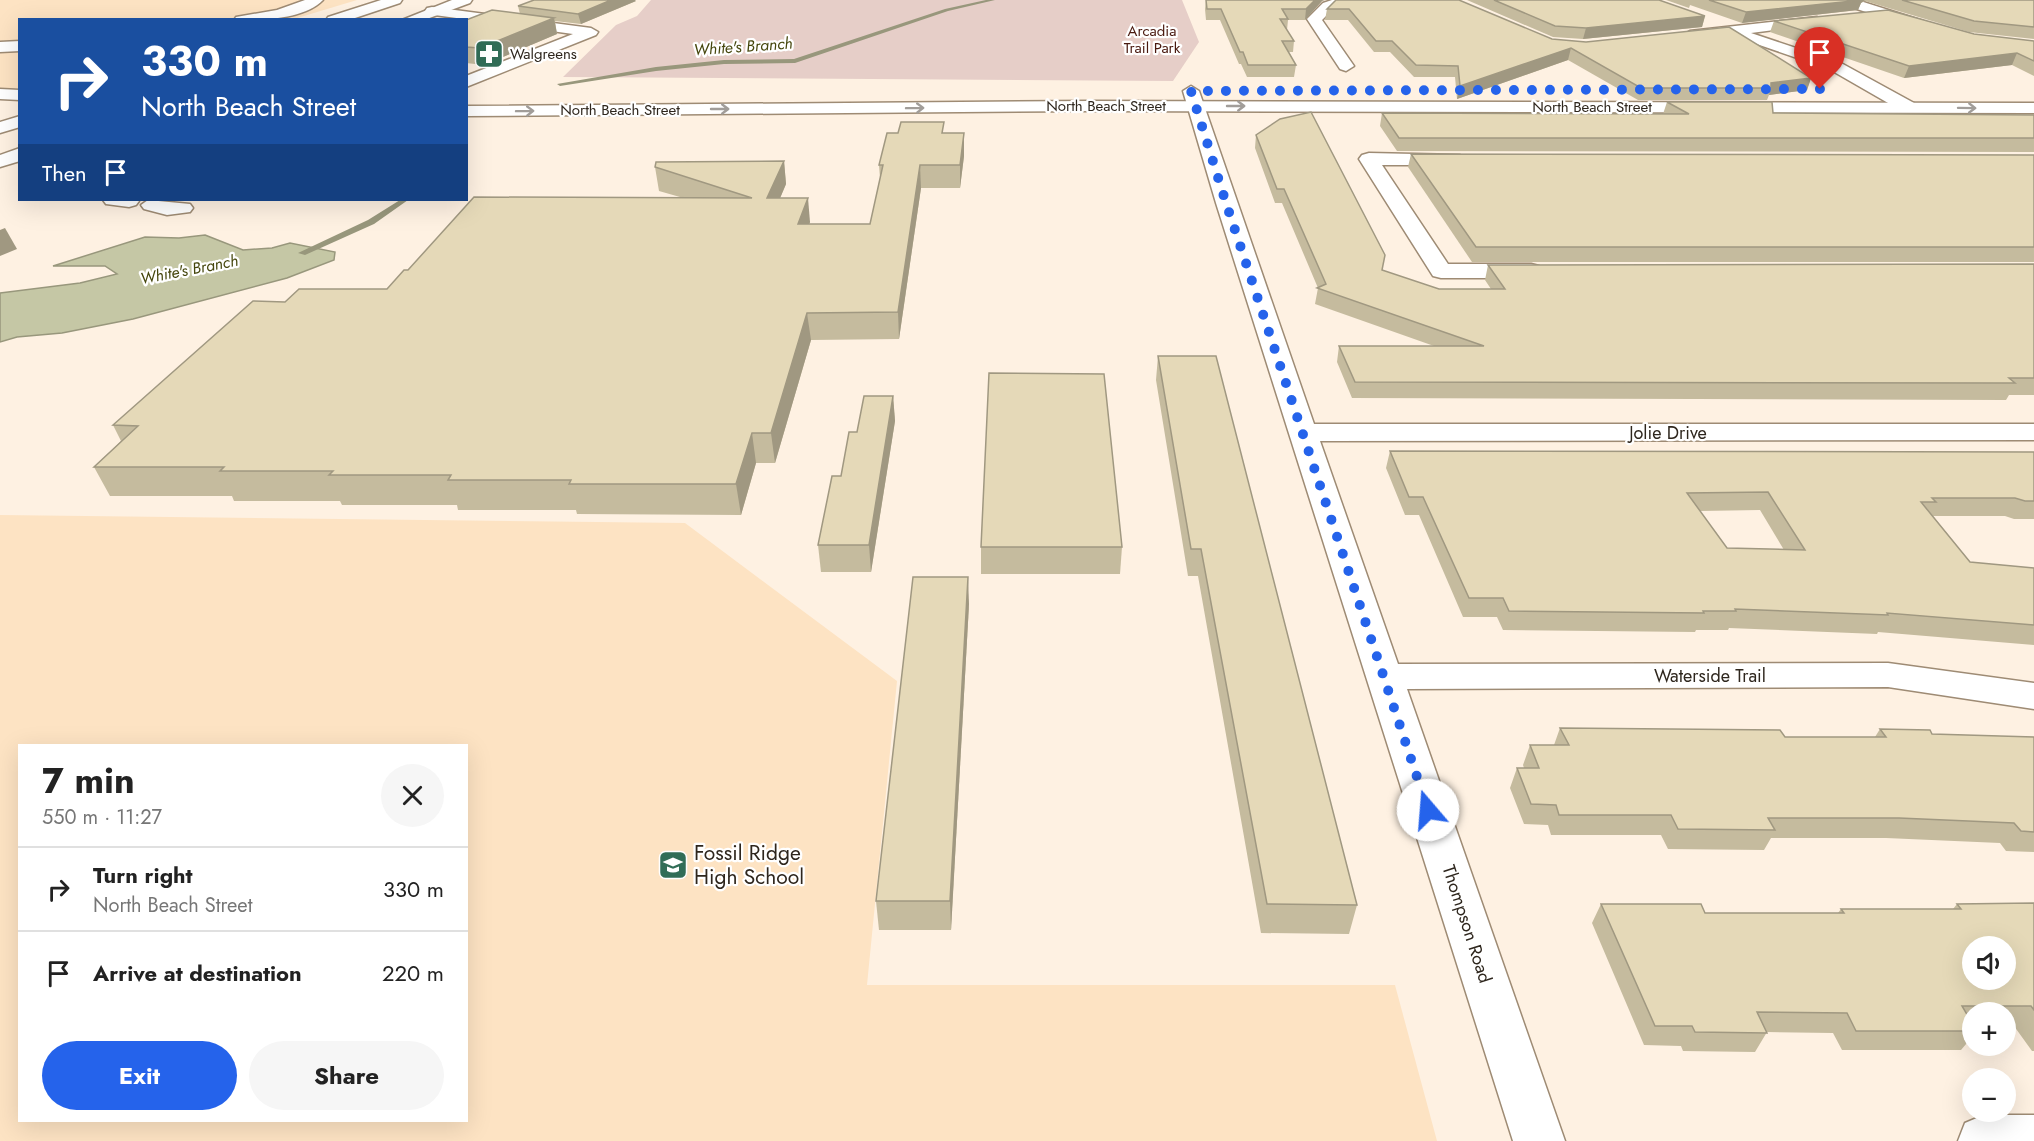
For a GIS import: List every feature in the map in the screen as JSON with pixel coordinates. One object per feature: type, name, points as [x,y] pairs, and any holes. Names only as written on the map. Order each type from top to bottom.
[{"type":"street","points":[[243,18],[275,0]]},
{"type":"street","points":[[258,18],[303,7],[316,0]]},
{"type":"street","points":[[339,18],[395,0]]},
{"type":"street","points":[[414,18],[465,0]]},
{"type":"street","points":[[1346,0],[1328,6],[1314,19],[1346,66]]},
{"type":"street","points":[[1843,0],[1938,29]]},
{"type":"street","points":[[432,11],[591,32],[468,81]]},
{"type":"street","points":[[1675,37],[1885,14]]},
{"type":"street","points":[[1697,19],[1835,66],[1876,89],[1908,98]]},
{"type":"street","points":[[1730,31],[1779,53],[1826,80]]},
{"type":"street","points":[[0,46],[18,46]]},
{"type":"street","points":[[1872,107],[1843,89],[1876,89]]},
{"type":"street","name":"North Beach Street","points":[[468,111],[883,108],[1475,90]]},
{"type":"street","points":[[468,92],[490,91]]},
{"type":"street","points":[[566,110],[580,91]]},
{"type":"street","points":[[883,108],[889,91]]},
{"type":"street","name":"North Beach Street","points":[[912,91],[1194,98],[1872,107],[1908,98],[2034,108]]},
{"type":"street","points":[[0,94],[18,94]]},
{"type":"street","name":"Thompson Road","points":[[1194,98],[1230,213],[1539,1141]]},
{"type":"street","points":[[0,113],[18,113]]},
{"type":"street","points":[[0,128],[18,123]]},
{"type":"street","points":[[0,161],[18,155]]},
{"type":"street","points":[[1475,159],[1369,159],[1441,271],[1548,271]]},
{"type":"street","points":[[151,205],[183,208]]},
{"type":"street","name":"Jolie Drive","points":[[1303,433],[2034,432]]},
{"type":"street","name":"Waterside Trail","points":[[1384,677],[1888,675],[2034,696]]},
{"type":"street","points":[[1984,1141],[2034,1141]]},
{"type":"shaded area","points":[[0,0],[357,0],[297,18],[18,18],[18,88],[0,88]]},
{"type":"shaded area","name":"Fossil Ridge High School","points":[[0,515],[685,523],[897,681],[867,985],[1395,985],[1437,1141],[0,1141]]},
{"type":"green space","name":"Arcadia Trail Park","points":[[651,0],[1182,0],[1199,42],[1173,81],[563,77],[616,25],[637,16]]},
{"type":"water","points":[[205,235],[243,250],[272,248],[290,243],[335,252],[334,260],[287,278],[133,319],[62,333],[17,337],[0,342],[0,293],[80,283],[117,274],[105,266],[53,266],[145,237],[179,238]]},
{"type":"building","points":[[534,0],[611,0],[578,14],[518,6]]},
{"type":"building","points":[[1206,0],[1315,0],[1306,9],[1282,9],[1288,19],[1280,19],[1294,41],[1282,41],[1296,65],[1248,65],[1221,9],[1207,9]]},
{"type":"building","points":[[1336,0],[1459,0],[1552,39],[1586,42],[1729,27],[1811,78],[1771,83],[1771,88],[1641,88],[1571,48],[1460,86],[1458,66],[1416,65],[1392,41],[1376,41],[1349,9],[1327,9]]},
{"type":"building","points":[[1494,0],[1659,0],[1705,16],[1586,28],[1555,26]]},
{"type":"building","points":[[1709,0],[1862,0],[1746,12]]},
{"type":"building","points":[[1902,0],[2034,0],[2034,27],[1974,21]]},
{"type":"building","points":[[492,10],[554,18],[480,48],[468,47],[468,19]]},
{"type":"building","points":[[1888,10],[1974,34],[2034,41],[2034,61],[2017,53],[1909,66],[1774,21]]},
{"type":"building","points":[[1667,102],[1772,102],[1773,113],[2034,115],[2034,138],[1399,138],[1382,113],[1689,114]]},
{"type":"building","points":[[1311,112],[1385,255],[1382,270],[1439,289],[1505,289],[1488,265],[2034,264],[2034,378],[2009,378],[2015,383],[1355,382],[1339,346],[1484,346],[1317,288],[1326,284],[1284,189],[1277,189],[1256,135],[1280,119]]},
{"type":"building","points":[[901,122],[944,122],[942,133],[964,133],[960,165],[920,165],[898,312],[807,313],[771,433],[752,433],[736,484],[569,484],[571,480],[448,480],[451,475],[329,475],[333,471],[220,471],[224,467],[94,467],[138,426],[113,425],[253,301],[285,302],[299,289],[387,289],[404,270],[408,270],[474,197],[752,198],[655,167],[656,162],[784,161],[767,198],[808,198],[798,224],[870,224],[883,165],[879,165],[887,133],[898,133]]},
{"type":"building","points":[[1411,154],[2034,155],[2034,247],[1476,247]]},
{"type":"building","points":[[1158,356],[1216,356],[1357,905],[1267,904],[1201,549],[1191,549]]},
{"type":"building","points":[[989,373],[1104,374],[1122,547],[981,547]]},
{"type":"building","points":[[864,396],[893,396],[869,545],[818,545],[832,476],[841,476],[849,432],[857,432]]},
{"type":"building","points":[[1390,451],[2034,452],[2034,501],[2015,498],[1932,498],[1936,502],[1921,502],[1970,562],[2034,568],[2034,625],[1887,613],[1888,615],[1735,609],[1736,611],[1703,611],[1704,613],[1509,611],[1503,598],[1469,598],[1423,497],[1409,497]],"holes":[[[1768,492],[1805,550],[1727,548],[1687,493]]]},
{"type":"building","points":[[913,577],[968,577],[950,901],[876,901]]},
{"type":"building","points":[[1560,728],[1780,730],[1785,737],[1886,737],[1880,729],[1930,730],[1932,734],[2034,737],[2034,832],[2021,831],[2014,823],[1899,818],[1768,818],[1775,830],[1678,829],[1671,815],[1559,815],[1556,805],[1531,804],[1517,768],[1539,768],[1530,745],[1569,745]]},
{"type":"building","points":[[2034,903],[2034,1010],[2031,1006],[2016,1006],[2016,1002],[1962,1002],[1962,1031],[1856,1031],[1847,1013],[1757,1012],[1767,1033],[1695,1032],[1692,1026],[1655,1026],[1601,904],[1701,904],[1705,913],[1844,913],[1841,909],[1961,909],[1957,904]]},
{"type":"waterway","name":"White's Branch","points":[[560,84],[656,69],[724,62],[795,61],[947,10],[993,0]]},
{"type":"waterway","name":"White's Branch","points":[[302,253],[371,222],[402,201]]},
{"type":"place","name":"Walgreens","points":[[489,54]]},
{"type":"place","name":"Fossil Ridge High School","points":[[673,865]]},
{"type":"route","points":[[1428,810],[1226,203],[1191,91],[1820,89]]}]
